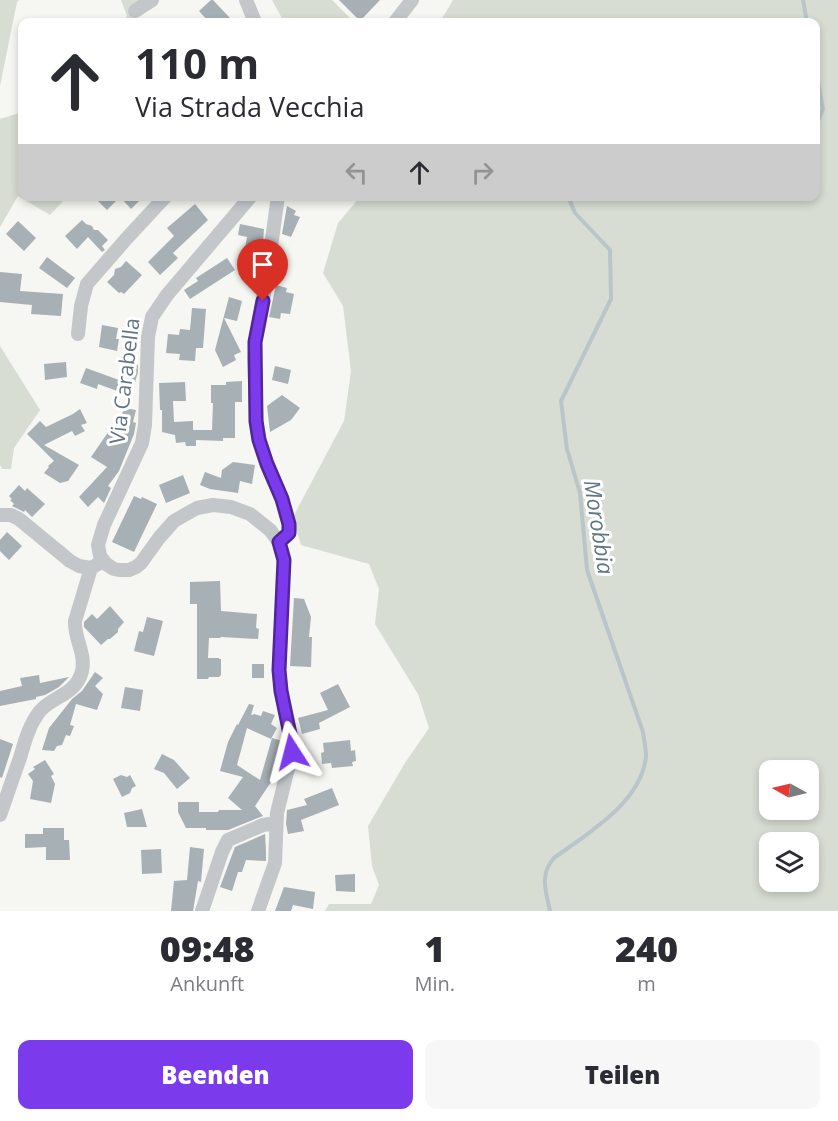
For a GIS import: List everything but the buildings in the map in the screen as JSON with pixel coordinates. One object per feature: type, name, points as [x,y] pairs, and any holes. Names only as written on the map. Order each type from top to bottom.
[{"type":"street","points":[[135,10],[152,0]]},
{"type":"street","points":[[246,0],[253,18]]},
{"type":"street","points":[[398,18],[412,0]]},
{"type":"street","points":[[78,334],[81,306],[87,284],[161,201]]},
{"type":"street","name":"Via Carabella","points":[[97,564],[98,540],[134,463],[143,436],[148,337],[152,317],[159,304],[247,201]]},
{"type":"street","points":[[277,201],[254,359],[257,432],[267,464],[282,499],[290,528],[287,536],[279,542]]},
{"type":"street","points":[[0,515],[11,515],[19,519],[79,566],[97,564],[119,570],[136,567],[147,557],[159,538],[174,521],[205,506],[222,506],[250,514],[270,530],[279,542],[284,560],[279,670],[292,752],[278,803],[275,863],[258,911]]},
{"type":"street","points":[[0,815],[30,727],[48,703],[67,694],[82,672],[83,662],[75,621],[97,564]]},
{"type":"street","points":[[202,911],[228,840],[263,825],[276,823]]},
{"type":"shaded area","points":[[0,0],[19,0],[0,86]]},
{"type":"shaded area","points":[[121,0],[152,0],[133,12],[137,18],[125,18],[127,16]]},
{"type":"shaded area","points":[[272,0],[332,0],[350,18],[282,18]]},
{"type":"shaded area","points":[[453,0],[838,0],[838,911],[325,911],[329,904],[371,904],[379,885],[372,866],[368,826],[405,763],[429,728],[418,694],[375,624],[379,589],[369,564],[301,545],[293,517],[344,421],[351,371],[343,306],[323,273],[338,223],[357,201],[820,201],[820,18],[442,18]]},
{"type":"shaded area","points":[[18,113],[18,196],[0,227],[0,119]]},
{"type":"shaded area","points":[[26,201],[63,201],[50,215]]},
{"type":"shaded area","points":[[0,346],[40,410],[14,448],[11,469],[2,469],[0,465]]},
{"type":"waterway","name":"Morobbia","points":[[803,0],[806,18]]},
{"type":"waterway","name":"Morobbia","points":[[820,93],[823,109],[820,116]]},
{"type":"waterway","name":"Morobbia","points":[[550,911],[545,883],[549,864],[597,827],[624,802],[635,788],[646,756],[643,732],[587,570],[580,493],[567,449],[561,401],[611,299],[610,250],[575,213],[570,201]]},
{"type":"route","points":[[263,301],[254,359],[256,421],[259,440],[282,499],[290,528],[287,536],[279,542],[284,560],[279,670],[292,752]]}]
